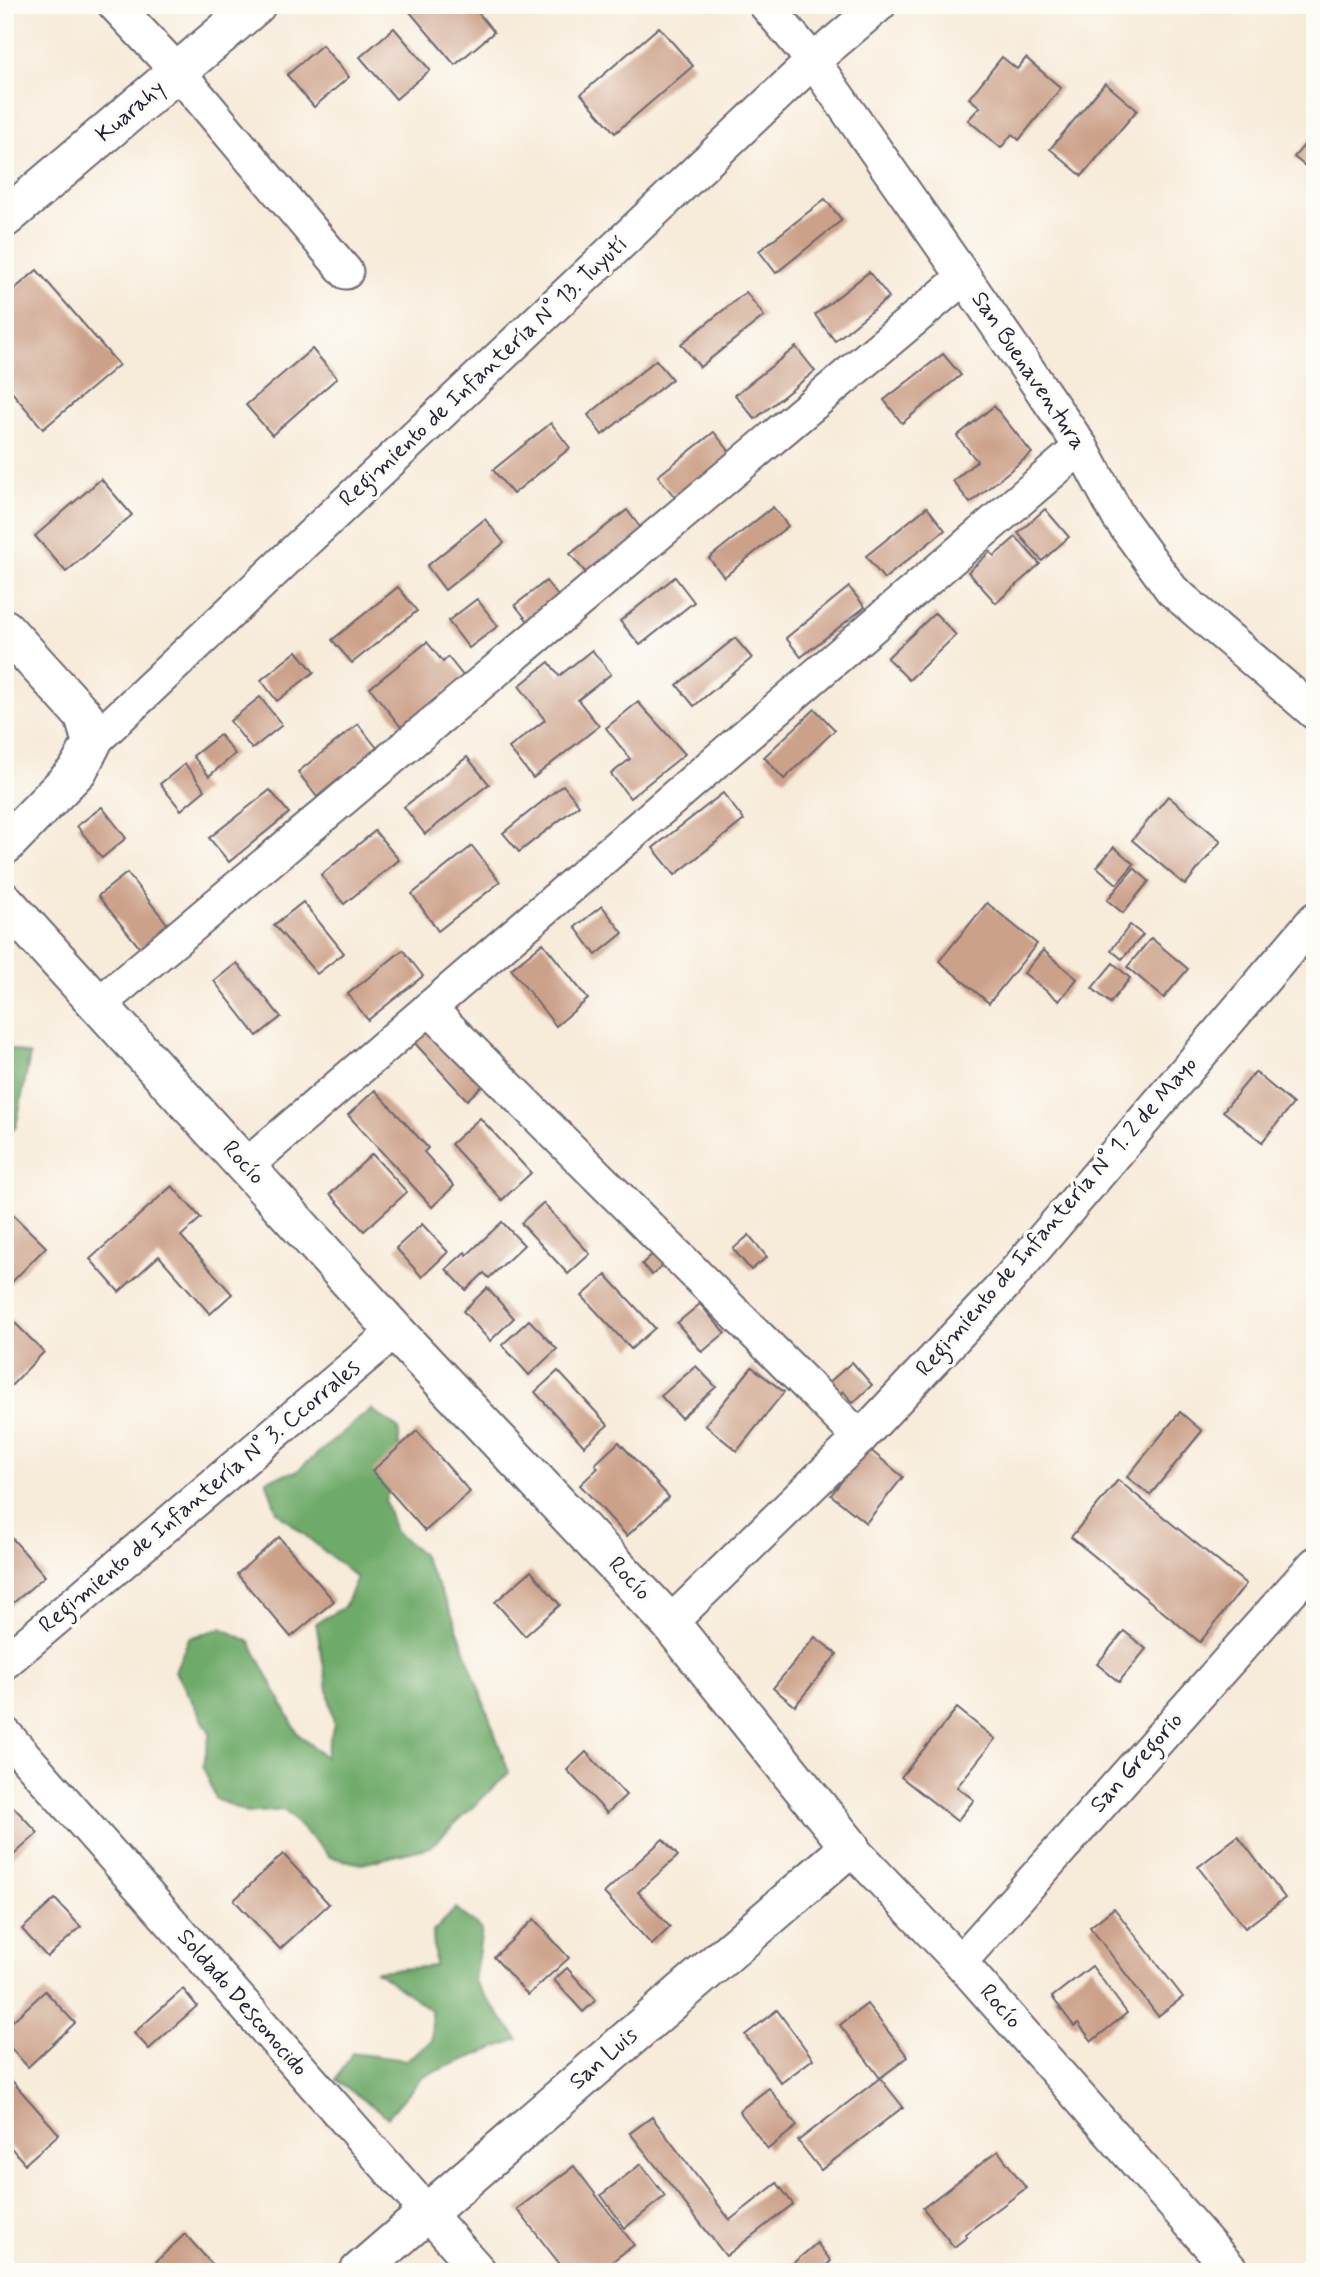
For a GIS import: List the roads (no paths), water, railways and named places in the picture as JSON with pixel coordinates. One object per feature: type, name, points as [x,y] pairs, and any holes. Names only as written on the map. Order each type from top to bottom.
[{"type":"main road","name":"Kuarahy","points":[[5,218],[256,5]]},
{"type":"main road","points":[[5,629],[84,716],[92,743],[78,770],[5,845]]},
{"type":"main road","name":"Rocío","points":[[5,902],[394,1331],[670,1623],[850,1847]]},
{"type":"main road","name":"San Luis","points":[[359,2272],[850,1847]]},
{"type":"street","points":[[115,5],[178,73],[346,272]]},
{"type":"street","name":"San Buenaventura","points":[[766,5],[813,61],[964,277],[1081,447],[1118,516],[1172,590],[1315,713]]},
{"type":"street","name":"Regimiento de Infantería N° 13. Tuyutí","points":[[92,743],[813,61],[879,5]]},
{"type":"street","points":[[99,1004],[964,277]]},
{"type":"street","points":[[246,1166],[1081,447]]},
{"type":"street","name":"Regimiento de Infantería N° 1. 2 de Mayo","points":[[670,1623],[860,1438],[1004,1285],[1315,919]]},
{"type":"street","points":[[429,1008],[860,1438]]},
{"type":"street","name":"Regimiento de Infantería N° 3. Ccorrales","points":[[5,1662],[394,1331]]},
{"type":"street","name":"San Gregorio","points":[[960,1962],[1315,1563]]},
{"type":"street","name":"Soldado Desconocido","points":[[5,1734],[480,2272]]},
{"type":"street","name":"Rocío","points":[[850,1847],[960,1962],[1233,2272]]}]
